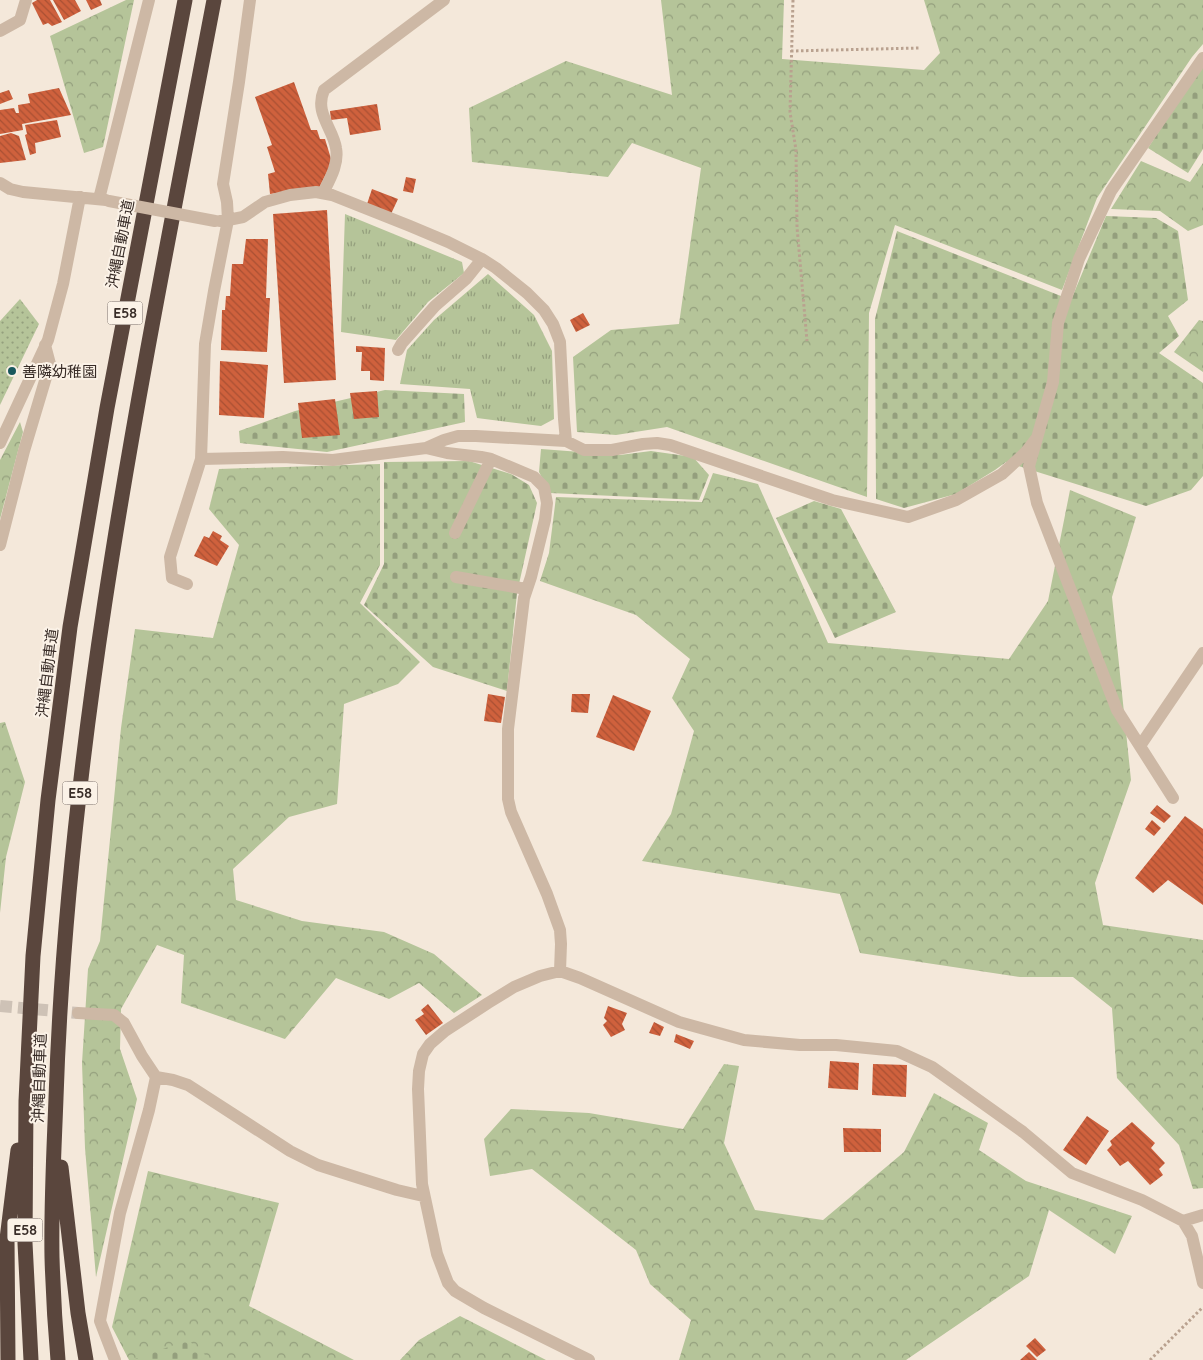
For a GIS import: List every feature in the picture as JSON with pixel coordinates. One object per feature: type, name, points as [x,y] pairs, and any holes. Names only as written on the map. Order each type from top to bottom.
[{"type":"highway","name":"沖縄自動車道","points":[[31,1360],[25,1244],[26,1101],[34,946],[48,800],[70,627],[107,408],[185,0]]},
{"type":"highway","name":"沖縄自動車道","points":[[58,1360],[52,1258],[55,1121],[61,990],[70,883],[90,702],[134,428],[214,0]]},
{"type":"highway","points":[[8,1360],[7,1239],[26,1101]]},
{"type":"highway","points":[[55,1121],[78,1313],[86,1360]]},
{"type":"street","points":[[0,32],[20,20],[26,0]]},
{"type":"street","points":[[104,200],[149,0]]},
{"type":"street","points":[[188,584],[172,578],[170,557],[201,460],[205,344],[228,220],[223,184],[250,0]]},
{"type":"street","points":[[324,193],[336,164],[336,147],[323,114],[322,96],[324,90],[444,0]]},
{"type":"street","points":[[1173,798],[1117,710],[1036,502],[1029,466],[1053,382],[1058,324],[1079,259],[1111,191],[1203,58]]},
{"type":"street","points":[[0,183],[10,189],[23,192],[104,200],[215,221],[243,217],[265,202],[299,194],[324,193],[448,242],[496,268],[527,293],[544,310],[560,342],[566,441]]},
{"type":"street","points":[[0,443],[48,340],[63,284],[80,197]]},
{"type":"street","points":[[398,350],[429,312],[466,279],[482,259]]},
{"type":"street","points":[[0,545],[24,451],[50,364],[45,345]]},
{"type":"street","points":[[201,460],[283,457],[333,460],[426,448],[458,436],[566,441],[584,450],[612,450],[657,443],[670,445],[832,500],[908,517],[956,500],[1002,474],[1026,452],[1036,439]]},
{"type":"street","points":[[426,448],[491,459],[534,477],[544,487],[547,503],[545,520],[524,598],[508,729],[508,799],[511,812],[547,894],[560,930],[562,944],[560,971]]},
{"type":"street","points":[[455,533],[491,459]]},
{"type":"street","points":[[456,577],[526,589]]},
{"type":"street","points":[[1140,746],[1203,653]]},
{"type":"street","points":[[589,1360],[484,1308],[455,1291],[448,1283],[437,1254],[423,1196],[418,1089],[419,1071],[424,1054],[430,1044],[445,1031],[514,987],[540,976],[560,971],[680,1022],[744,1040],[800,1045],[836,1045],[897,1051],[932,1067],[1023,1132],[1072,1173],[1142,1200],[1183,1221],[1192,1236],[1203,1283]]},
{"type":"street","points":[[78,1012],[114,1015],[124,1023],[156,1077],[149,1110],[120,1213],[100,1321],[115,1360]]},
{"type":"street","points":[[156,1077],[188,1085],[290,1151],[318,1165],[397,1190],[423,1196]]},
{"type":"street","points":[[1183,1221],[1203,1215]]},
{"type":"path","points":[[793,0],[790,112],[796,150],[797,227],[807,341]]},
{"type":"path","points":[[791,50],[919,48]]},
{"type":"path","points":[[1150,1360],[1203,1307]]},
{"type":"green space","points":[[126,0],[134,0],[103,147],[84,153],[50,36]]},
{"type":"green space","points":[[661,0],[784,0],[782,59],[924,70],[940,53],[924,0],[1203,0],[1203,44],[1192,57],[1097,198],[1062,290],[895,225],[869,313],[867,497],[667,427],[616,435],[577,432],[573,357],[611,330],[679,324],[701,168],[632,143],[608,177],[472,162],[469,108],[566,61],[672,95]]},
{"type":"green space","points":[[1203,64],[1203,149],[1188,173],[1148,148]]},
{"type":"green space","points":[[1141,161],[1190,182],[1203,163],[1203,225],[1188,231],[1160,211],[1111,209]]},
{"type":"green space","points":[[345,214],[462,262],[464,273],[428,302],[396,340],[341,332]]},
{"type":"green space","points":[[1106,216],[1156,218],[1178,231],[1188,300],[1168,316],[1179,336],[1159,353],[1203,383],[1203,476],[1191,490],[1146,506],[1006,462],[956,494],[904,508],[876,499],[875,319],[897,231],[1071,300]]},
{"type":"green space","points":[[488,274],[534,315],[552,351],[554,419],[541,426],[477,418],[470,389],[400,384],[407,350],[434,320]]},
{"type":"green space","name":"善隣幼稚園","points":[[20,299],[39,324],[0,405],[0,321]]},
{"type":"green space","points":[[1199,320],[1203,321],[1203,372],[1174,352]]},
{"type":"green space","points":[[385,390],[464,394],[465,422],[327,452],[240,443],[239,431],[295,411]]},
{"type":"green space","points":[[20,422],[23,432],[0,519],[0,460]]},
{"type":"green space","points":[[541,449],[620,455],[651,451],[693,457],[709,475],[699,500],[550,493],[539,472]]},
{"type":"green space","points":[[469,461],[511,474],[529,485],[537,503],[517,593],[507,691],[433,667],[364,605],[384,564],[384,462]]},
{"type":"green space","points":[[380,464],[380,565],[360,603],[420,662],[398,684],[344,704],[337,804],[289,817],[233,869],[236,900],[302,921],[384,932],[434,954],[482,995],[454,1013],[419,983],[389,999],[336,978],[285,1039],[181,1003],[184,955],[157,945],[121,1009],[120,1049],[137,1099],[96,1277],[85,1148],[82,1063],[88,969],[100,941],[121,728],[135,629],[213,638],[239,545],[209,509],[219,469]]},
{"type":"green space","points":[[713,473],[758,484],[828,643],[1009,659],[1048,601],[1070,490],[1136,517],[1112,597],[1131,780],[1095,883],[1103,925],[1203,940],[1203,1188],[1193,1189],[1179,1145],[1117,1078],[1112,1008],[1073,977],[1020,977],[860,953],[840,894],[642,861],[671,814],[694,731],[672,698],[690,659],[636,615],[540,581],[549,553],[556,497],[702,502]]},
{"type":"green space","points":[[814,501],[841,509],[896,612],[835,638],[776,518]]},
{"type":"green space","points":[[5,722],[25,782],[6,857],[0,913],[0,723]]},
{"type":"green space","points":[[724,1064],[739,1066],[724,1143],[755,1210],[823,1220],[904,1152],[934,1093],[988,1123],[979,1150],[1026,1181],[1132,1216],[1115,1254],[1049,1210],[1029,1276],[906,1360],[679,1360],[691,1320],[650,1284],[636,1250],[532,1169],[490,1176],[484,1139],[511,1109],[589,1113],[683,1129]]},
{"type":"green space","points":[[148,1171],[279,1203],[249,1306],[354,1360],[129,1360],[112,1327]]},
{"type":"green space","points":[[460,1316],[546,1360],[400,1360],[419,1340]]},
{"type":"green space","points":[[188,1340],[211,1360],[135,1359]]},
{"type":"building","points":[[37,0],[50,0],[62,22],[52,26],[48,23],[43,25],[32,3]]},
{"type":"building","points":[[53,0],[75,0],[81,11],[64,20]]},
{"type":"building","points":[[86,0],[100,0],[102,5],[91,10]]},
{"type":"building","points":[[294,82],[311,130],[317,130],[320,139],[325,139],[332,162],[319,188],[270,194],[268,174],[275,172],[267,147],[272,145],[255,97]]},
{"type":"building","points":[[59,88],[71,115],[22,124],[23,130],[0,134],[0,110],[14,108],[16,113],[19,113],[18,105],[30,103],[28,94]]},
{"type":"building","points":[[9,90],[13,99],[0,104],[0,93]]},
{"type":"building","points":[[377,104],[381,130],[350,135],[347,118],[331,120],[330,111]]},
{"type":"building","points":[[57,120],[61,137],[35,143],[36,153],[30,155],[25,135],[27,134],[25,125]]},
{"type":"building","points":[[11,133],[19,136],[26,160],[0,163],[0,136]]},
{"type":"building","points":[[406,177],[416,179],[413,193],[403,191]]},
{"type":"building","points":[[372,189],[398,199],[391,214],[367,204]]},
{"type":"building","points":[[327,210],[336,380],[284,383],[273,214]]},
{"type":"building","points":[[246,239],[268,239],[266,298],[270,298],[267,352],[221,350],[222,310],[225,310],[226,296],[230,296],[232,264],[243,264]]},
{"type":"building","points":[[583,313],[590,325],[576,332],[570,320]]},
{"type":"building","points":[[356,346],[385,348],[384,381],[370,380],[370,371],[361,371],[362,352],[356,352]]},
{"type":"building","points":[[220,361],[268,365],[264,418],[219,415]]},
{"type":"building","points":[[377,391],[379,417],[354,419],[350,393]]},
{"type":"building","points":[[335,399],[340,435],[302,438],[298,403]]},
{"type":"building","points":[[213,531],[222,536],[220,540],[229,546],[217,566],[194,556],[204,536],[209,538]]},
{"type":"building","points":[[488,694],[505,697],[501,723],[484,721]]},
{"type":"building","points":[[572,694],[590,694],[588,713],[571,712]]},
{"type":"building","points":[[613,695],[651,711],[634,751],[596,737]]},
{"type":"building","points":[[1157,805],[1171,816],[1164,823],[1150,813]]},
{"type":"building","points":[[1185,816],[1203,829],[1203,905],[1168,880],[1153,893],[1135,878]]},
{"type":"building","points":[[1152,820],[1161,828],[1154,836],[1145,829]]},
{"type":"building","points":[[428,1004],[443,1023],[426,1035],[415,1020],[424,1014],[421,1010]]},
{"type":"building","points":[[608,1006],[627,1013],[622,1024],[625,1030],[611,1037],[603,1025],[607,1021],[604,1018]]},
{"type":"building","points":[[654,1022],[664,1027],[660,1036],[649,1033]]},
{"type":"building","points":[[676,1034],[694,1041],[690,1049],[674,1042]]},
{"type":"building","points":[[830,1061],[859,1063],[858,1090],[828,1088]]},
{"type":"building","points":[[873,1064],[907,1065],[906,1097],[872,1095]]},
{"type":"building","points":[[1087,1116],[1109,1131],[1086,1165],[1063,1150]]},
{"type":"building","points":[[1132,1122],[1155,1143],[1151,1148],[1165,1163],[1159,1169],[1163,1175],[1150,1185],[1128,1161],[1120,1166],[1107,1150],[1112,1145],[1110,1141]]},
{"type":"building","points":[[843,1128],[881,1129],[881,1152],[844,1152]]},
{"type":"building","points":[[1035,1338],[1046,1350],[1037,1357],[1026,1346]]},
{"type":"building","points":[[1029,1352],[1037,1360],[1020,1360]]},
{"type":"tunnel","points":[[0,1006],[78,1013]]},
{"type":"place","name":"善隣幼稚園","points":[[12,371]]}]
